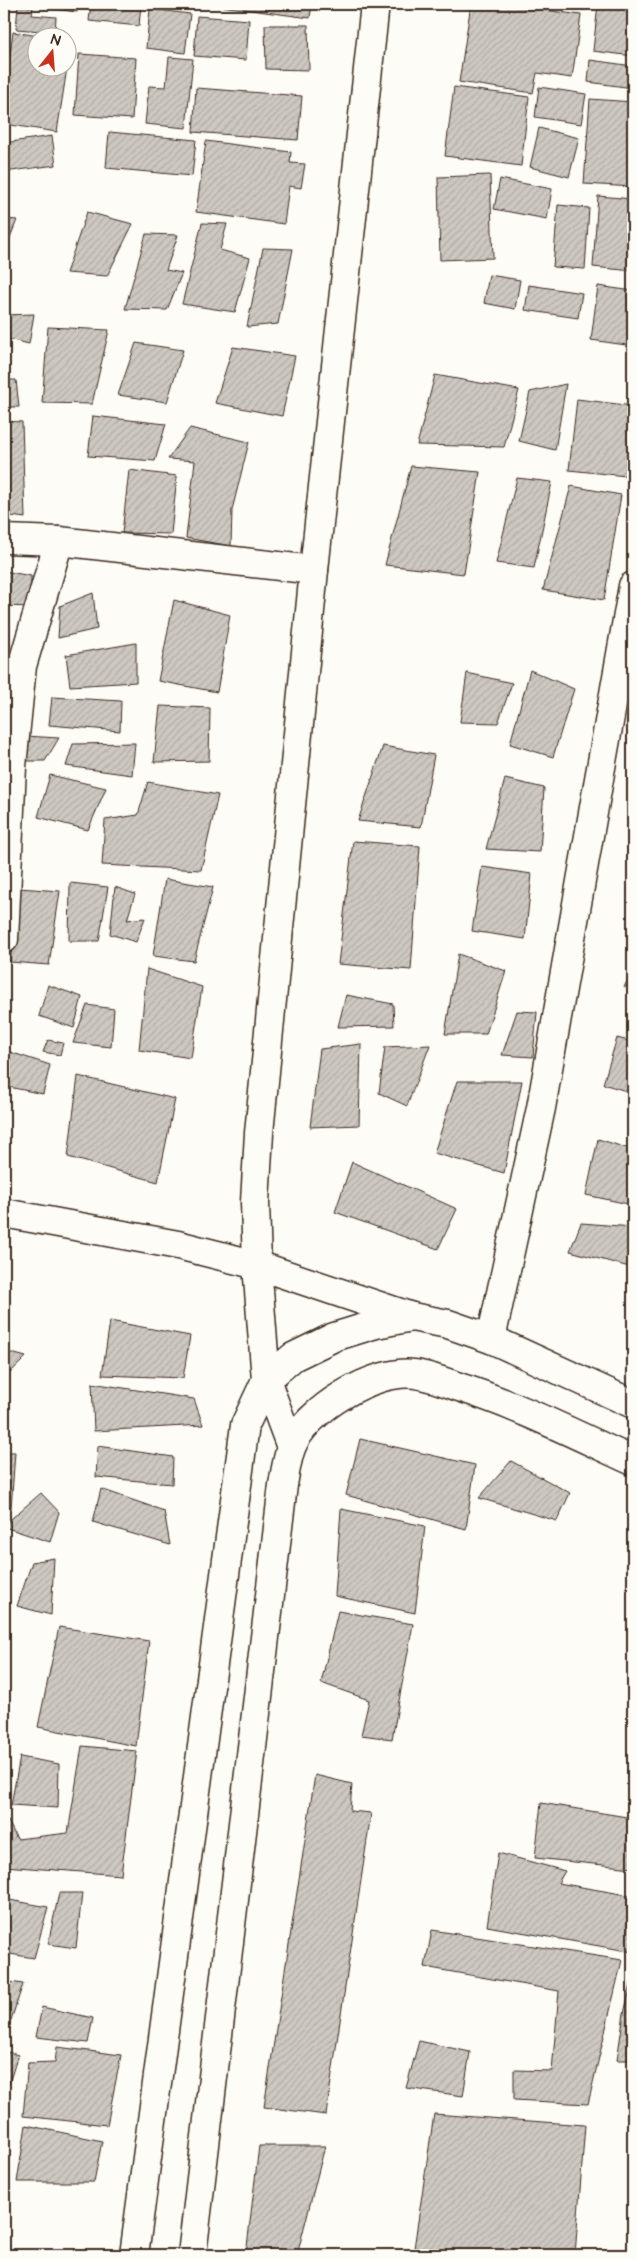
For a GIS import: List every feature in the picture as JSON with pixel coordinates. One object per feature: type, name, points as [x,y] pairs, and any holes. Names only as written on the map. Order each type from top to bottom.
[{"type":"street","points":[[291,1447],[266,1380],[257,1265],[255,1202],[259,1133],[314,570],[375,4]]},
{"type":"street","points":[[4,539],[59,542],[314,570]]},
{"type":"street","points":[[4,939],[12,766],[22,666],[59,542]]},
{"type":"street","points":[[490,1339],[541,1108],[633,586]]},
{"type":"street","points":[[4,1212],[178,1245],[257,1265],[412,1318],[448,1324],[490,1339],[633,1404]]},
{"type":"street","points":[[134,2255],[245,1425],[266,1380],[293,1357],[334,1336],[376,1324],[412,1318]]},
{"type":"street","points":[[192,2255],[281,1494],[291,1447],[306,1423],[329,1403],[352,1390],[385,1376],[414,1374],[489,1397],[633,1460]]},
{"type":"building","points":[[31,4],[78,4],[77,12],[31,6]]},
{"type":"building","points":[[91,4],[141,4],[139,26],[89,21]]},
{"type":"building","points":[[214,4],[312,4],[310,18]]},
{"type":"building","points":[[471,4],[500,4],[581,15],[572,78],[537,73],[533,93],[459,82]]},
{"type":"building","points":[[529,4],[587,4],[586,10]]},
{"type":"building","points":[[598,4],[631,4],[630,10],[633,11],[633,56],[593,51]]},
{"type":"building","points":[[18,6],[33,7],[32,15],[56,17],[55,28],[16,29]]},
{"type":"building","points":[[150,9],[190,14],[185,53],[146,48]]},
{"type":"building","points":[[197,16],[249,20],[246,60],[194,56]]},
{"type":"building","points":[[265,25],[308,25],[309,70],[266,69]]},
{"type":"building","points":[[13,32],[28,34],[28,78],[65,78],[57,132],[4,124],[4,95]]},
{"type":"building","points":[[79,54],[136,58],[132,119],[75,115]]},
{"type":"building","points":[[169,57],[193,59],[186,128],[145,124],[149,86],[166,87]]},
{"type":"building","points":[[590,60],[633,66],[633,88],[588,82]]},
{"type":"building","points":[[454,87],[529,97],[521,166],[445,156]]},
{"type":"building","points":[[539,87],[586,94],[581,124],[535,117]]},
{"type":"building","points":[[196,88],[302,96],[298,140],[193,132]]},
{"type":"building","points":[[590,99],[633,102],[633,187],[584,184]]},
{"type":"building","points":[[539,128],[579,138],[569,177],[530,167]]},
{"type":"building","points":[[109,132],[196,140],[192,176],[106,168]]},
{"type":"building","points":[[52,136],[56,165],[4,172],[4,143]]},
{"type":"building","points":[[206,141],[291,152],[290,163],[305,164],[301,188],[289,186],[284,224],[196,212]]},
{"type":"building","points":[[490,175],[493,258],[440,260],[438,177]]},
{"type":"building","points":[[500,179],[552,189],[547,219],[494,209]]},
{"type":"building","points":[[598,196],[633,199],[633,271],[593,267]]},
{"type":"building","points":[[558,205],[589,208],[585,269],[553,267]]},
{"type":"building","points":[[87,212],[133,224],[107,276],[66,273]]},
{"type":"building","points":[[4,219],[17,220],[7,245],[4,245]]},
{"type":"building","points":[[202,223],[227,224],[220,250],[250,258],[235,312],[182,304]]},
{"type":"building","points":[[146,234],[178,235],[166,270],[182,273],[167,310],[125,309]]},
{"type":"building","points":[[263,248],[293,249],[278,324],[247,327]]},
{"type":"building","points":[[489,275],[520,280],[515,309],[484,303]]},
{"type":"building","points":[[529,285],[582,293],[578,318],[525,310]]},
{"type":"building","points":[[598,286],[633,291],[633,346],[591,340]]},
{"type":"building","points":[[34,314],[29,344],[4,338],[4,315]]},
{"type":"building","points":[[48,327],[109,330],[92,404],[42,403]]},
{"type":"building","points":[[136,343],[183,350],[167,402],[118,395]]},
{"type":"building","points":[[233,347],[295,356],[282,416],[215,403]]},
{"type":"building","points":[[435,375],[519,390],[504,447],[417,445]]},
{"type":"building","points":[[4,380],[16,380],[19,407],[4,407]]},
{"type":"building","points":[[566,384],[555,450],[519,441],[530,392]]},
{"type":"building","points":[[577,399],[633,406],[626,476],[569,470]]},
{"type":"building","points":[[93,416],[166,424],[155,461],[88,456]]},
{"type":"building","points":[[4,421],[22,422],[25,518],[4,515]]},
{"type":"building","points":[[190,428],[249,442],[232,510],[231,546],[186,538],[195,461],[168,459]]},
{"type":"building","points":[[411,466],[480,472],[464,574],[385,565]]},
{"type":"building","points":[[129,470],[177,476],[171,534],[122,533]]},
{"type":"building","points":[[517,478],[552,482],[534,568],[496,563]]},
{"type":"building","points":[[571,486],[621,495],[604,600],[543,590]]},
{"type":"building","points":[[4,571],[31,576],[31,607],[4,606]]},
{"type":"building","points":[[93,593],[97,629],[58,638],[60,606]]},
{"type":"building","points":[[174,600],[230,615],[217,692],[158,681]]},
{"type":"building","points":[[136,643],[136,682],[70,686],[66,655]]},
{"type":"building","points":[[530,670],[574,689],[553,757],[510,744]]},
{"type":"building","points":[[467,673],[512,683],[498,723],[460,722]]},
{"type":"building","points":[[52,697],[121,701],[120,731],[49,725]]},
{"type":"building","points":[[160,706],[210,708],[209,761],[154,762]]},
{"type":"building","points":[[25,736],[59,738],[45,761],[18,761]]},
{"type":"building","points":[[135,743],[132,775],[66,766],[73,744]]},
{"type":"building","points":[[383,746],[434,755],[421,827],[358,821]]},
{"type":"building","points":[[50,775],[106,788],[88,830],[38,817]]},
{"type":"building","points":[[505,779],[544,788],[540,852],[486,849]]},
{"type":"building","points":[[148,782],[218,795],[201,870],[102,865],[105,820],[138,815]]},
{"type":"building","points":[[353,841],[420,846],[411,970],[338,964]]},
{"type":"building","points":[[482,867],[532,874],[525,939],[472,931]]},
{"type":"building","points":[[165,879],[213,887],[194,961],[153,956]]},
{"type":"building","points":[[70,883],[108,887],[99,941],[69,941]]},
{"type":"building","points":[[115,887],[135,894],[127,920],[145,918],[136,942],[110,934]]},
{"type":"building","points":[[19,888],[60,891],[49,965],[10,962]]},
{"type":"building","points":[[458,954],[506,971],[486,1034],[445,1034]]},
{"type":"building","points":[[147,969],[202,987],[191,1058],[139,1050]]},
{"type":"building","points":[[633,970],[633,987],[624,987]]},
{"type":"building","points":[[48,985],[82,997],[74,1028],[39,1016]]},
{"type":"building","points":[[346,995],[393,1004],[394,1026],[338,1027]]},
{"type":"building","points":[[87,1005],[114,1009],[111,1047],[73,1043]]},
{"type":"building","points":[[517,1011],[537,1012],[533,1057],[502,1055]]},
{"type":"building","points":[[617,1038],[633,1042],[633,1093],[603,1084]]},
{"type":"building","points":[[48,1040],[63,1043],[60,1055],[43,1052]]},
{"type":"building","points":[[361,1044],[359,1125],[310,1127],[320,1049]]},
{"type":"building","points":[[430,1045],[407,1106],[379,1093],[385,1047]]},
{"type":"building","points":[[10,1052],[50,1065],[43,1094],[4,1086],[4,1074]]},
{"type":"building","points":[[78,1076],[175,1099],[158,1182],[68,1157]]},
{"type":"building","points":[[457,1081],[522,1081],[504,1173],[434,1153]]},
{"type":"building","points":[[598,1139],[633,1150],[633,1205],[586,1195]]},
{"type":"building","points":[[352,1162],[457,1209],[438,1249],[335,1212]]},
{"type":"building","points":[[581,1223],[633,1227],[633,1268],[570,1251]]},
{"type":"building","points":[[110,1321],[190,1336],[183,1378],[102,1375]]},
{"type":"building","points":[[4,1351],[26,1357],[4,1379]]},
{"type":"building","points":[[92,1383],[194,1399],[203,1425],[94,1431]]},
{"type":"building","points":[[360,1439],[475,1465],[466,1529],[346,1495]]},
{"type":"building","points":[[98,1446],[173,1457],[172,1484],[96,1477]]},
{"type":"building","points":[[4,1452],[15,1452],[11,1509],[4,1509]]},
{"type":"building","points":[[511,1461],[570,1493],[557,1521],[479,1498]]},
{"type":"building","points":[[101,1489],[164,1511],[170,1545],[93,1522]]},
{"type":"building","points":[[41,1493],[59,1512],[50,1542],[4,1527],[4,1525]]},
{"type":"building","points":[[341,1509],[425,1526],[415,1613],[335,1596]]},
{"type":"building","points":[[54,1558],[51,1615],[17,1606],[32,1562]]},
{"type":"building","points":[[338,1611],[413,1624],[392,1739],[361,1735],[369,1700],[321,1683]]},
{"type":"building","points":[[59,1627],[149,1641],[136,1746],[38,1727]]},
{"type":"building","points":[[4,1633],[8,1634],[4,1655]]},
{"type":"building","points":[[82,1746],[137,1751],[121,1875],[4,1866],[4,1834],[7,1819],[17,1839],[68,1833]]},
{"type":"building","points":[[20,1757],[59,1764],[58,1808],[11,1805]]},
{"type":"building","points":[[315,1775],[352,1784],[350,1811],[371,1813],[326,2115],[264,2107]]},
{"type":"building","points":[[541,1803],[633,1818],[633,1868],[535,1858]]},
{"type":"building","points":[[498,1853],[565,1871],[558,1883],[633,1896],[633,1952],[487,1926]]},
{"type":"building","points":[[59,1893],[82,1893],[76,1948],[48,1944]]},
{"type":"building","points":[[4,1899],[48,1907],[34,1958],[4,1953]]},
{"type":"building","points":[[432,1930],[622,1960],[588,2104],[514,2100],[514,2070],[552,2071],[559,1991],[425,1967]]},
{"type":"building","points":[[4,1981],[23,1984],[11,2020],[4,2019]]},
{"type":"building","points":[[632,1981],[633,2060],[617,2060],[624,2013]]},
{"type":"building","points":[[42,2007],[93,2018],[88,2043],[36,2037]]},
{"type":"building","points":[[419,2041],[470,2052],[463,2096],[406,2088]]},
{"type":"building","points":[[57,2047],[121,2055],[107,2125],[23,2116],[28,2063],[55,2062]]},
{"type":"building","points":[[4,2051],[18,2055],[4,2099]]},
{"type":"building","points":[[434,2114],[585,2125],[575,2255],[413,2255]]},
{"type":"building","points":[[26,2125],[102,2141],[94,2182],[17,2182]]},
{"type":"building","points":[[259,2146],[325,2146],[297,2255],[246,2255]]}]
